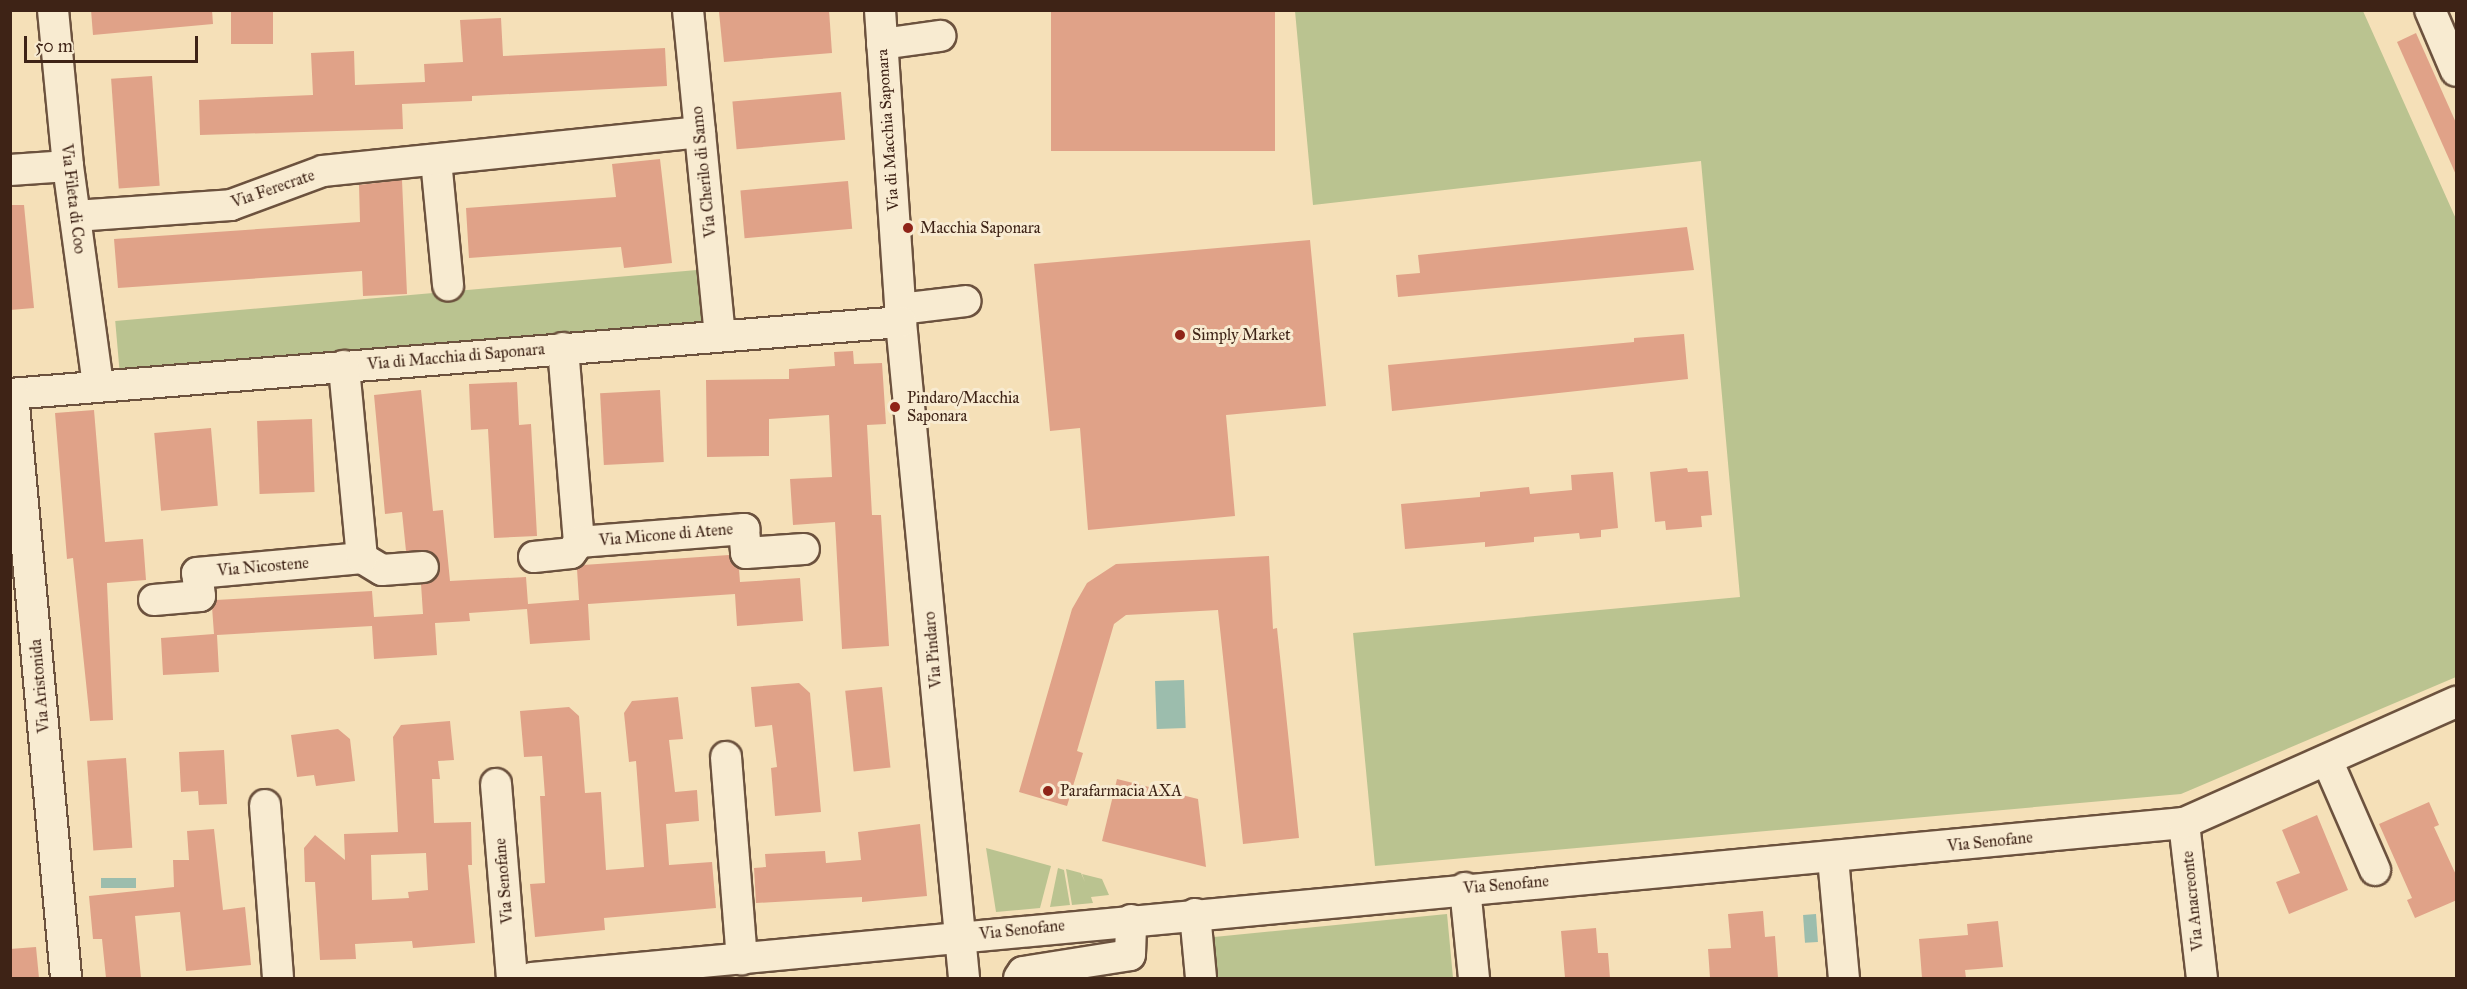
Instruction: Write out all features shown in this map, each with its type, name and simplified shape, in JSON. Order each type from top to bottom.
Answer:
[{"type":"street","name":"Via Fileta di Coo","points":[[53,10],[68,166],[98,386]]},
{"type":"street","name":"Via Cherilo di Samo","points":[[688,10],[720,334]]},
{"type":"street","name":"Via di Macchia Saponara","points":[[880,10],[901,315]]},
{"type":"street","points":[[2430,10],[2457,71]]},
{"type":"street","points":[[882,44],[940,36]]},
{"type":"street","name":"Via Ferecrate","points":[[75,216],[231,205],[323,171],[700,132]]},
{"type":"street","points":[[436,160],[448,285]]},
{"type":"street","points":[[10,170],[68,166]]},
{"type":"street","name":"Via di Macchia di Saponara","points":[[12,394],[720,334],[901,315],[966,301]]},
{"type":"street","name":"Via Pindaro","points":[[901,315],[964,978]]},
{"type":"street","name":"Via Micone di Atene","points":[[534,557],[571,553],[579,542],[562,348]]},
{"type":"street","points":[[344,366],[362,558]]},
{"type":"street","name":"Via Aristonida","points":[[12,394],[66,978]]},
{"type":"street","name":"Via Micone di Atene","points":[[579,542],[744,529],[746,553],[804,549]]},
{"type":"street","name":"Via Nicostene","points":[[154,600],[200,596],[198,573],[362,558],[382,570],[423,567]]},
{"type":"street","name":"Via Senofane","points":[[532,978],[1465,888],[1833,858],[2184,823],[2457,702]]},
{"type":"street","points":[[726,757],[742,959]]},
{"type":"street","points":[[2327,760],[2375,870]]},
{"type":"street","name":"Via Senofane","points":[[496,784],[512,978]]},
{"type":"street","points":[[265,805],[278,978]]},
{"type":"street","name":"Via Anacreonte","points":[[2184,823],[2202,978]]},
{"type":"street","points":[[1833,858],[1844,978]]},
{"type":"street","points":[[1465,888],[1474,978]]},
{"type":"street","points":[[1195,914],[1201,978]]},
{"type":"street","points":[[1019,978],[1023,972],[1130,955],[1131,920]]},
{"type":"green space","points":[[1295,11],[2363,11],[2456,219],[2456,677],[2181,794],[1375,866],[1353,633],[1740,597],[1701,161],[1313,205]]},
{"type":"green space","points":[[697,270],[702,323],[120,374],[115,321]]},
{"type":"green space","points":[[986,848],[1051,866],[1040,908],[996,912]]},
{"type":"green space","points":[[1058,868],[1064,870],[1070,905],[1050,907]]},
{"type":"green space","points":[[1066,869],[1081,873],[1085,882],[1082,874],[1102,879],[1109,895],[1091,897],[1093,903],[1072,905]]},
{"type":"green space","points":[[1447,914],[1453,978],[1218,978],[1214,937]]},
{"type":"shaded area","points":[[1184,680],[1186,728],[1157,729],[1155,681]]},
{"type":"shaded area","points":[[101,878],[136,878],[136,888],[101,888]]},
{"type":"shaded area","points":[[1816,914],[1818,942],[1805,943],[1803,915]]},
{"type":"building","points":[[91,10],[212,10],[213,24],[93,35]]},
{"type":"building","points":[[231,10],[273,10],[273,44],[231,44]]},
{"type":"building","points":[[829,10],[832,53],[724,62],[719,12]]},
{"type":"building","points":[[1051,10],[1275,10],[1275,151],[1051,151]]},
{"type":"building","points":[[501,18],[503,56],[665,48],[667,86],[472,96],[472,101],[402,104],[403,129],[200,135],[199,100],[313,95],[311,53],[354,51],[355,85],[425,82],[424,64],[463,62],[460,20]]},
{"type":"building","points":[[2416,33],[2457,125],[2457,177],[2397,42]]},
{"type":"building","points":[[152,76],[160,186],[119,189],[111,79]]},
{"type":"building","points":[[841,92],[845,140],[737,149],[732,101]]},
{"type":"building","points":[[660,159],[672,263],[624,268],[621,247],[469,258],[466,208],[616,197],[612,164]]},
{"type":"building","points":[[402,180],[407,294],[363,296],[362,271],[118,288],[114,239],[360,222],[359,185]]},
{"type":"building","points":[[848,181],[852,229],[745,238],[740,190]]},
{"type":"building","points":[[10,205],[24,205],[34,308],[10,310]]},
{"type":"building","points":[[1687,227],[1694,270],[1398,297],[1396,275],[1420,273],[1418,255]]},
{"type":"building","name":"Simply Market","points":[[1310,240],[1326,406],[1226,415],[1235,516],[1088,530],[1080,428],[1050,431],[1034,264]]},
{"type":"building","points":[[1684,334],[1688,379],[1392,411],[1388,365],[1634,342],[1634,338]]},
{"type":"building","points":[[853,351],[854,364],[882,363],[886,424],[867,425],[872,515],[881,515],[889,646],[842,649],[835,522],[793,525],[790,479],[832,477],[829,415],[769,419],[769,456],[707,457],[706,380],[789,379],[789,369],[835,366],[834,352]]},
{"type":"building","points":[[517,382],[519,425],[531,424],[537,536],[494,538],[488,429],[471,430],[469,384]]},
{"type":"building","points":[[421,390],[433,511],[443,510],[450,581],[526,577],[528,604],[579,600],[577,569],[583,565],[729,555],[739,569],[740,582],[800,578],[803,621],[737,626],[735,594],[588,604],[590,640],[530,644],[527,609],[469,613],[470,621],[435,623],[437,655],[374,659],[372,626],[217,635],[219,672],[163,675],[161,638],[214,634],[212,607],[216,600],[372,591],[374,617],[423,614],[421,584],[433,581],[440,565],[430,551],[406,551],[402,512],[385,514],[374,395]]},
{"type":"building","points":[[660,390],[664,462],[604,465],[600,393]]},
{"type":"building","points":[[94,410],[105,542],[143,539],[146,580],[107,583],[113,720],[90,721],[73,558],[67,559],[55,413]]},
{"type":"building","points":[[312,419],[315,492],[260,494],[257,421]]},
{"type":"building","points":[[211,428],[218,506],[161,511],[154,433]]},
{"type":"building","points":[[1687,468],[1688,472],[1708,471],[1712,515],[1701,516],[1702,527],[1666,530],[1665,521],[1655,522],[1650,472]]},
{"type":"building","points":[[1613,472],[1618,528],[1601,530],[1601,537],[1580,539],[1579,533],[1534,537],[1534,542],[1485,547],[1485,542],[1405,549],[1401,504],[1480,497],[1480,492],[1529,487],[1530,494],[1572,490],[1571,475]]},
{"type":"building","points":[[1269,556],[1273,629],[1277,628],[1299,838],[1243,844],[1218,610],[1126,615],[1114,624],[1077,751],[1083,753],[1067,806],[1019,792],[1072,609],[1087,583],[1116,564]]},
{"type":"building","points":[[799,683],[810,693],[821,812],[775,816],[771,768],[777,767],[772,725],[755,727],[751,687]]},
{"type":"building","points":[[882,687],[890,768],[854,771],[845,691]]},
{"type":"building","points":[[678,697],[683,739],[669,740],[675,792],[697,790],[699,821],[666,824],[669,865],[712,862],[716,908],[604,918],[605,930],[535,937],[530,884],[545,883],[540,796],[545,796],[542,756],[524,757],[520,711],[569,707],[579,716],[585,793],[601,792],[606,870],[644,867],[636,761],[629,762],[624,713],[632,701]]},
{"type":"building","points":[[450,721],[454,760],[438,761],[440,779],[432,779],[434,823],[471,822],[472,865],[468,865],[475,943],[413,948],[412,941],[355,944],[356,959],[320,960],[315,882],[305,882],[304,848],[315,835],[345,860],[344,834],[398,832],[393,737],[401,725]],"holes":[[[426,853],[428,890],[408,892],[409,898],[372,900],[371,855]]]},
{"type":"building","points":[[338,729],[350,739],[355,781],[316,786],[314,775],[297,777],[291,735]]},
{"type":"building","points":[[224,750],[227,804],[199,805],[198,791],[181,792],[179,752]]},
{"type":"building","points":[[126,758],[132,848],[93,851],[87,761]]},
{"type":"building","points":[[1117,779],[1198,799],[1206,867],[1102,841]]},
{"type":"building","points":[[2429,802],[2439,825],[2434,827],[2457,877],[2457,900],[2415,918],[2407,900],[2412,898],[2379,824]]},
{"type":"building","points":[[2317,815],[2348,890],[2289,914],[2276,882],[2300,873],[2282,830]]},
{"type":"building","points":[[920,824],[927,896],[862,902],[862,897],[756,903],[754,868],[766,867],[765,854],[825,851],[826,863],[861,860],[858,832]]},
{"type":"building","points":[[214,829],[223,910],[245,907],[251,965],[186,971],[180,912],[135,916],[141,978],[106,978],[102,939],[93,939],[89,896],[174,887],[173,860],[189,860],[187,831]]},
{"type":"building","points":[[1763,911],[1765,937],[1775,936],[1778,978],[1710,978],[1708,949],[1731,948],[1728,914]]},
{"type":"building","points":[[1998,921],[2003,967],[1965,970],[1966,978],[1922,978],[1919,939],[1968,935],[1967,924]]},
{"type":"building","points":[[1596,928],[1598,953],[1608,953],[1610,978],[1565,978],[1561,931]]},
{"type":"building","points":[[36,947],[39,978],[10,978],[10,949]]},
{"type":"place","name":"Macchia Saponara","points":[[908,228]]},
{"type":"place","name":"Simply Market","points":[[1180,335]]},
{"type":"place","name":"Pindaro/Macchia Saponara","points":[[895,407]]},
{"type":"place","name":"Parafarmacia AXA","points":[[1048,791]]}]
